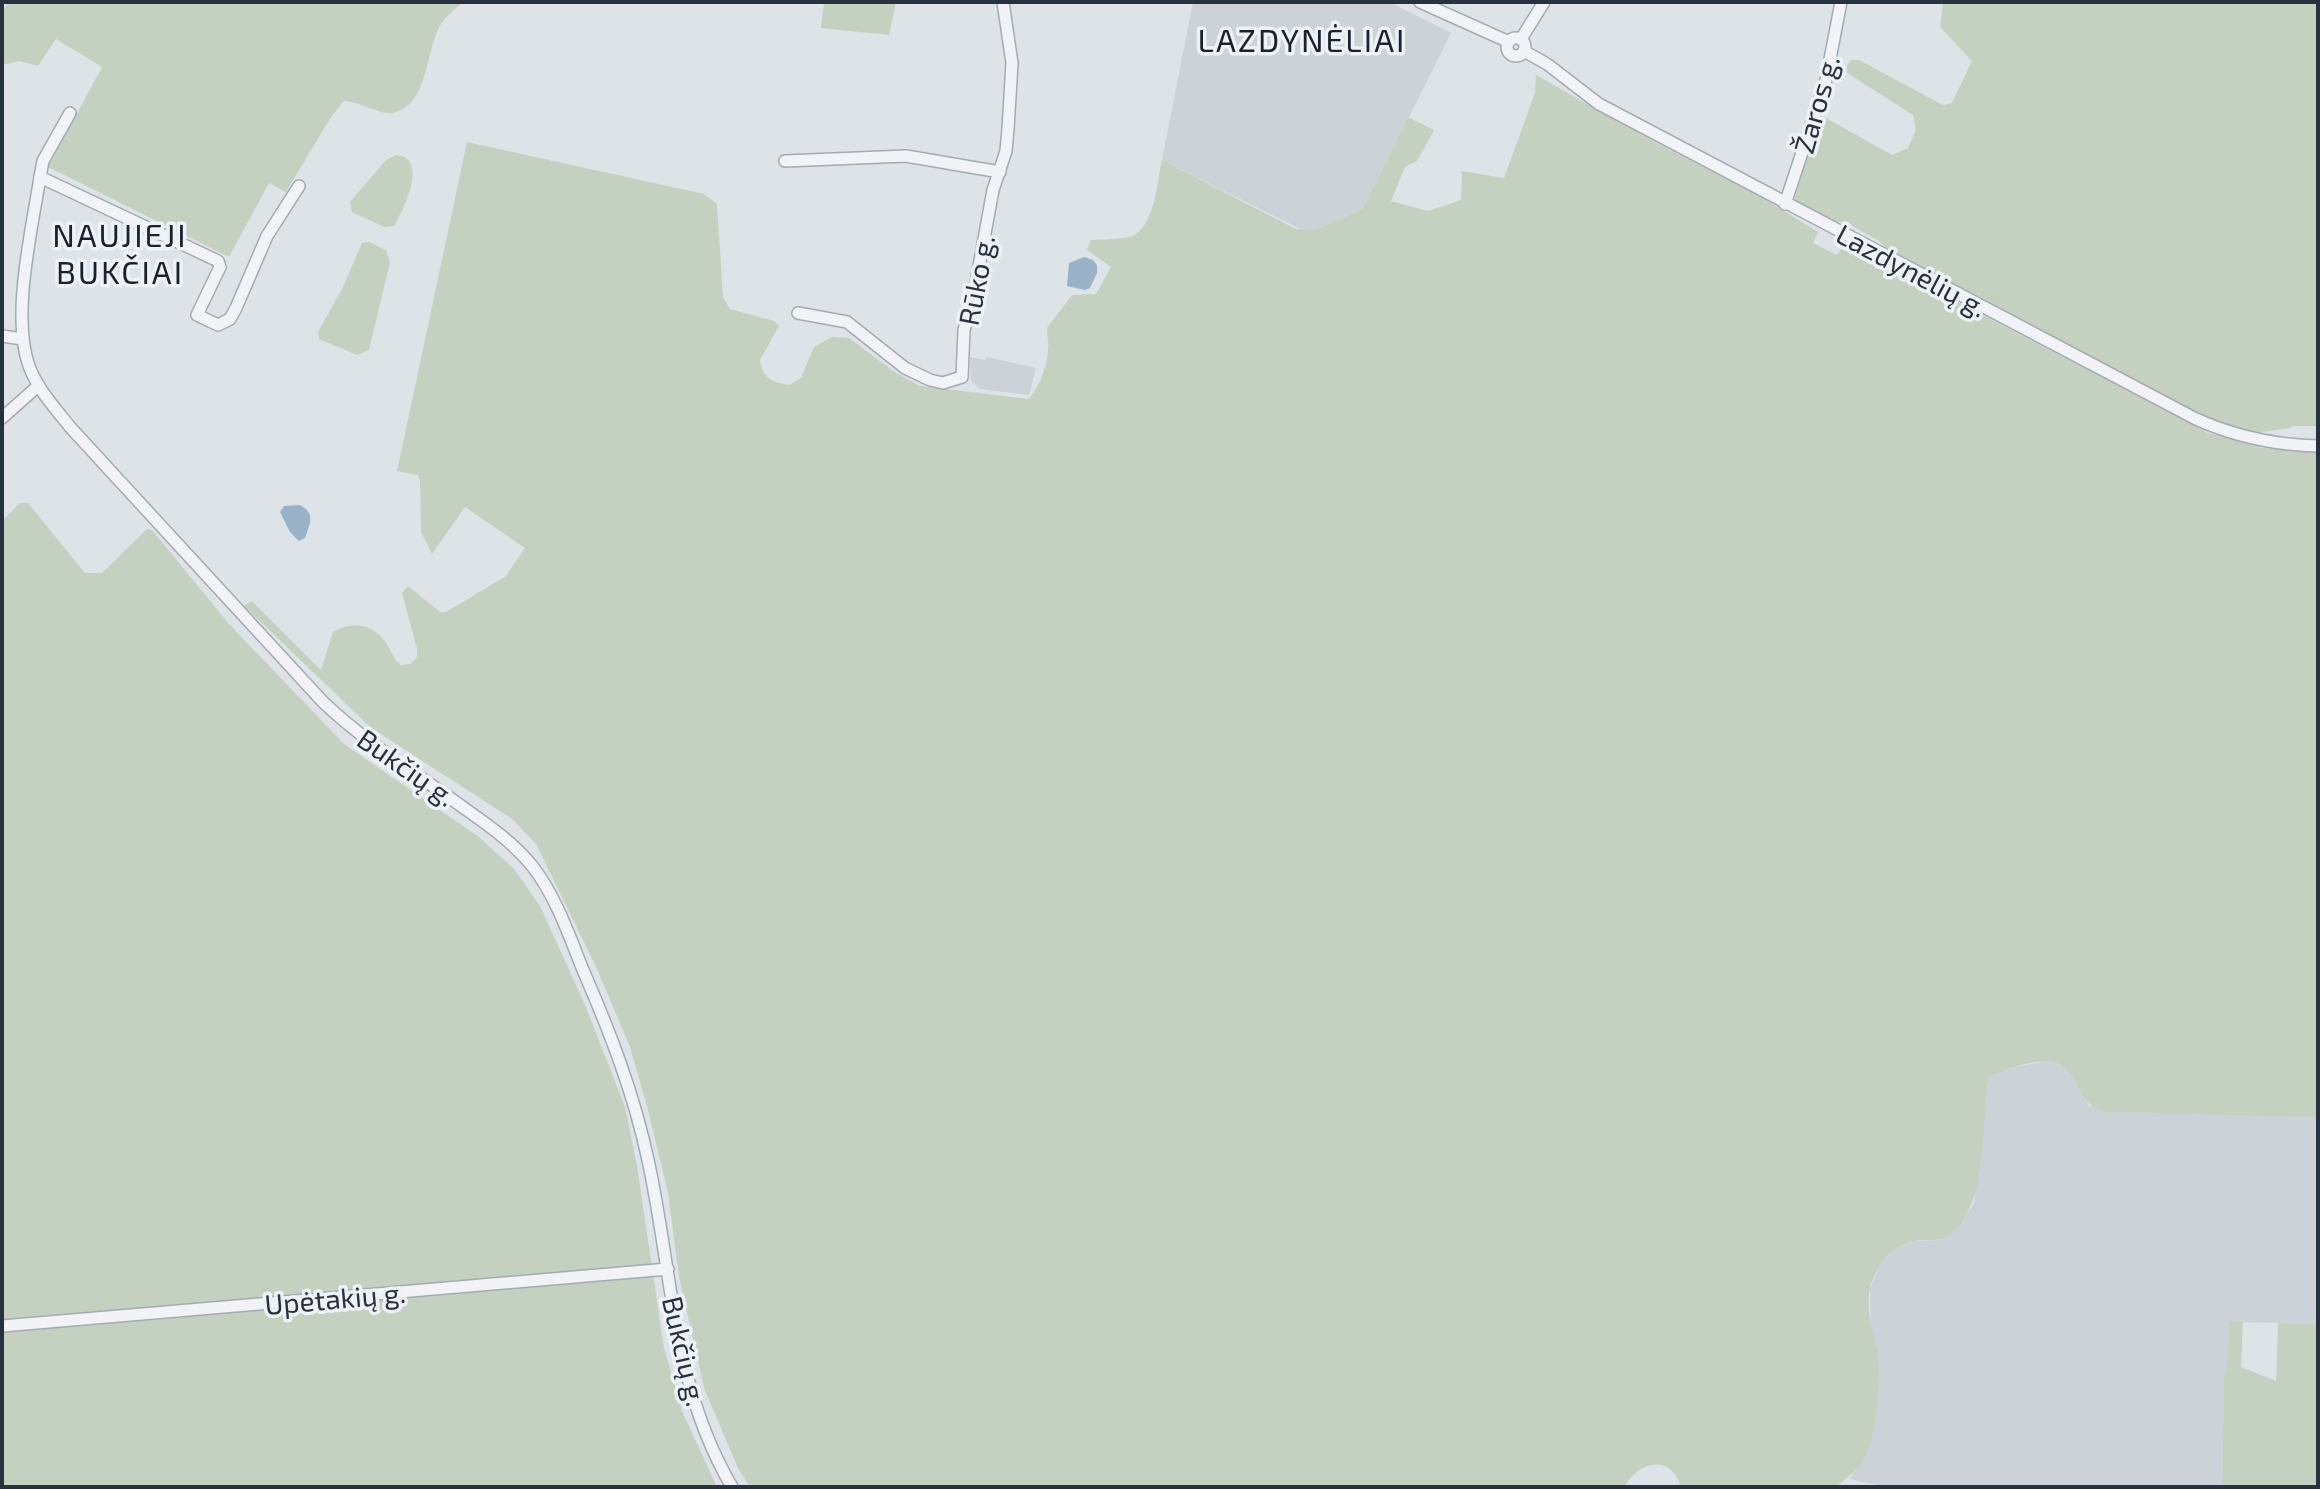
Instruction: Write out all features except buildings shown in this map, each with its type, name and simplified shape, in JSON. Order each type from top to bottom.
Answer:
[{"type":"street","name":"Rūko g.","points":[[798,313],[847,322],[905,368],[930,380],[943,383],[962,377],[964,330],[973,299],[993,190],[1006,151],[1012,86],[1003,2]]},
{"type":"street","name":"Lazdynėlių g.","points":[[1420,2],[1518,44],[1599,104],[2196,419],[2238,436],[2280,444],[2318,446]]},
{"type":"street","points":[[1518,44],[1544,2]]},
{"type":"street","name":"Žaros g.","points":[[1785,204],[1826,80],[1841,2]]},
{"type":"street","name":"Bukčių g.","points":[[70,113],[43,161],[26,269],[23,339],[30,369],[38,386],[146,512],[332,710],[356,732],[486,824],[522,855],[543,882],[617,1051],[648,1158],[687,1382],[703,1427],[732,1487]]},
{"type":"street","points":[[785,161],[906,156],[1000,172]]},
{"type":"street","points":[[40,177],[218,261],[220,267],[197,315],[218,325],[230,319],[267,236],[299,186]]},
{"type":"street","points":[[2,336],[23,339]]},
{"type":"street","points":[[2,418],[38,386]]},
{"type":"street","name":"Upėtakių g.","points":[[2,1326],[668,1269]]},
{"type":"shaded area","points":[[1193,2],[1389,2],[1451,33],[1363,209],[1315,230],[1304,231],[1162,160]]},
{"type":"shaded area","points":[[970,357],[985,360],[987,357],[1036,368],[1029,395],[980,389],[971,381]]},
{"type":"shaded area","points":[[2044,1061],[2067,1068],[2089,1106],[2318,1117],[2318,1324],[2229,1322],[2224,1374],[2222,1487],[1886,1487],[1849,1479],[1866,1457],[1877,1351],[1871,1329],[1870,1289],[1880,1264],[1896,1248],[1913,1241],[1939,1240],[1960,1225],[1974,1203],[1987,1086],[1991,1076]]},
{"type":"green space","points":[[9,2],[463,2],[441,24],[420,89],[413,100],[404,109],[392,113],[344,101],[286,192],[269,183],[229,257],[48,167],[102,67],[56,39],[38,66],[19,61],[2,65],[2,12]]},
{"type":"green space","points":[[824,2],[896,2],[889,35],[821,28]]},
{"type":"green space","points":[[1943,2],[2318,2],[2318,426],[2292,426],[2254,433],[2231,428],[2131,380],[1892,254],[1879,241],[1849,224],[1824,219],[1796,203],[1795,197],[1818,119],[1826,118],[1892,155],[1908,148],[1916,130],[1913,115],[1847,73],[1851,60],[1859,60],[1943,105],[1952,103],[1972,61],[1940,27]]},
{"type":"green space","points":[[1536,75],[1658,144],[1758,195],[1818,232],[1813,243],[1837,255],[1844,245],[1868,255],[2208,433],[2262,448],[2318,453],[2318,1117],[2104,1112],[2086,1100],[2068,1071],[2052,1062],[2031,1063],[1991,1076],[1987,1086],[1978,1183],[1965,1218],[1950,1236],[1914,1241],[1899,1247],[1880,1265],[1872,1280],[1869,1310],[1879,1359],[1875,1418],[1870,1446],[1863,1461],[1837,1487],[1681,1487],[1670,1469],[1654,1464],[1638,1471],[1624,1487],[750,1487],[738,1468],[704,1388],[679,1277],[668,1193],[630,1047],[597,969],[536,844],[512,819],[370,727],[244,606],[252,601],[321,670],[333,632],[355,625],[375,631],[401,665],[410,664],[417,657],[417,649],[402,593],[408,586],[440,612],[446,612],[506,576],[525,548],[465,507],[432,554],[421,532],[418,475],[397,471],[467,142],[704,194],[717,204],[723,297],[730,309],[774,321],[779,326],[760,360],[763,372],[773,381],[789,385],[801,378],[814,347],[832,337],[849,338],[896,373],[920,386],[1029,399],[1046,362],[1047,328],[1072,295],[1096,294],[1111,267],[1087,250],[1091,240],[1126,238],[1138,232],[1154,203],[1162,160],[1296,229],[1315,230],[1363,209],[1408,117],[1434,130],[1417,161],[1405,167],[1391,201],[1428,211],[1461,200],[1462,171],[1504,178],[1535,93]]},
{"type":"green space","points":[[396,155],[406,158],[413,174],[394,226],[384,227],[352,212],[350,202],[386,160]]},
{"type":"green space","points":[[369,242],[386,250],[390,262],[369,350],[357,355],[319,339],[318,332],[342,289],[362,243]]},
{"type":"green space","points":[[20,503],[28,503],[85,573],[102,573],[147,529],[152,530],[229,624],[344,744],[479,837],[514,869],[540,906],[586,1007],[625,1107],[637,1166],[664,1348],[682,1411],[717,1487],[2,1487],[2,521]]},
{"type":"green space","points":[[2229,1322],[2243,1322],[2241,1367],[2276,1381],[2278,1323],[2318,1324],[2318,1487],[2222,1487],[2224,1374]]},
{"type":"water","points":[[1084,257],[1097,265],[1090,288],[1085,290],[1067,286],[1069,263]]},
{"type":"water","points":[[300,505],[308,512],[310,519],[305,538],[299,541],[290,532],[280,512],[284,506]]},
{"type":"district","name":"LAZDYNĖLIAI","points":[[1302,39]]},
{"type":"district","name":"NAUJIEJI BUKČIAI","points":[[120,252]]}]
